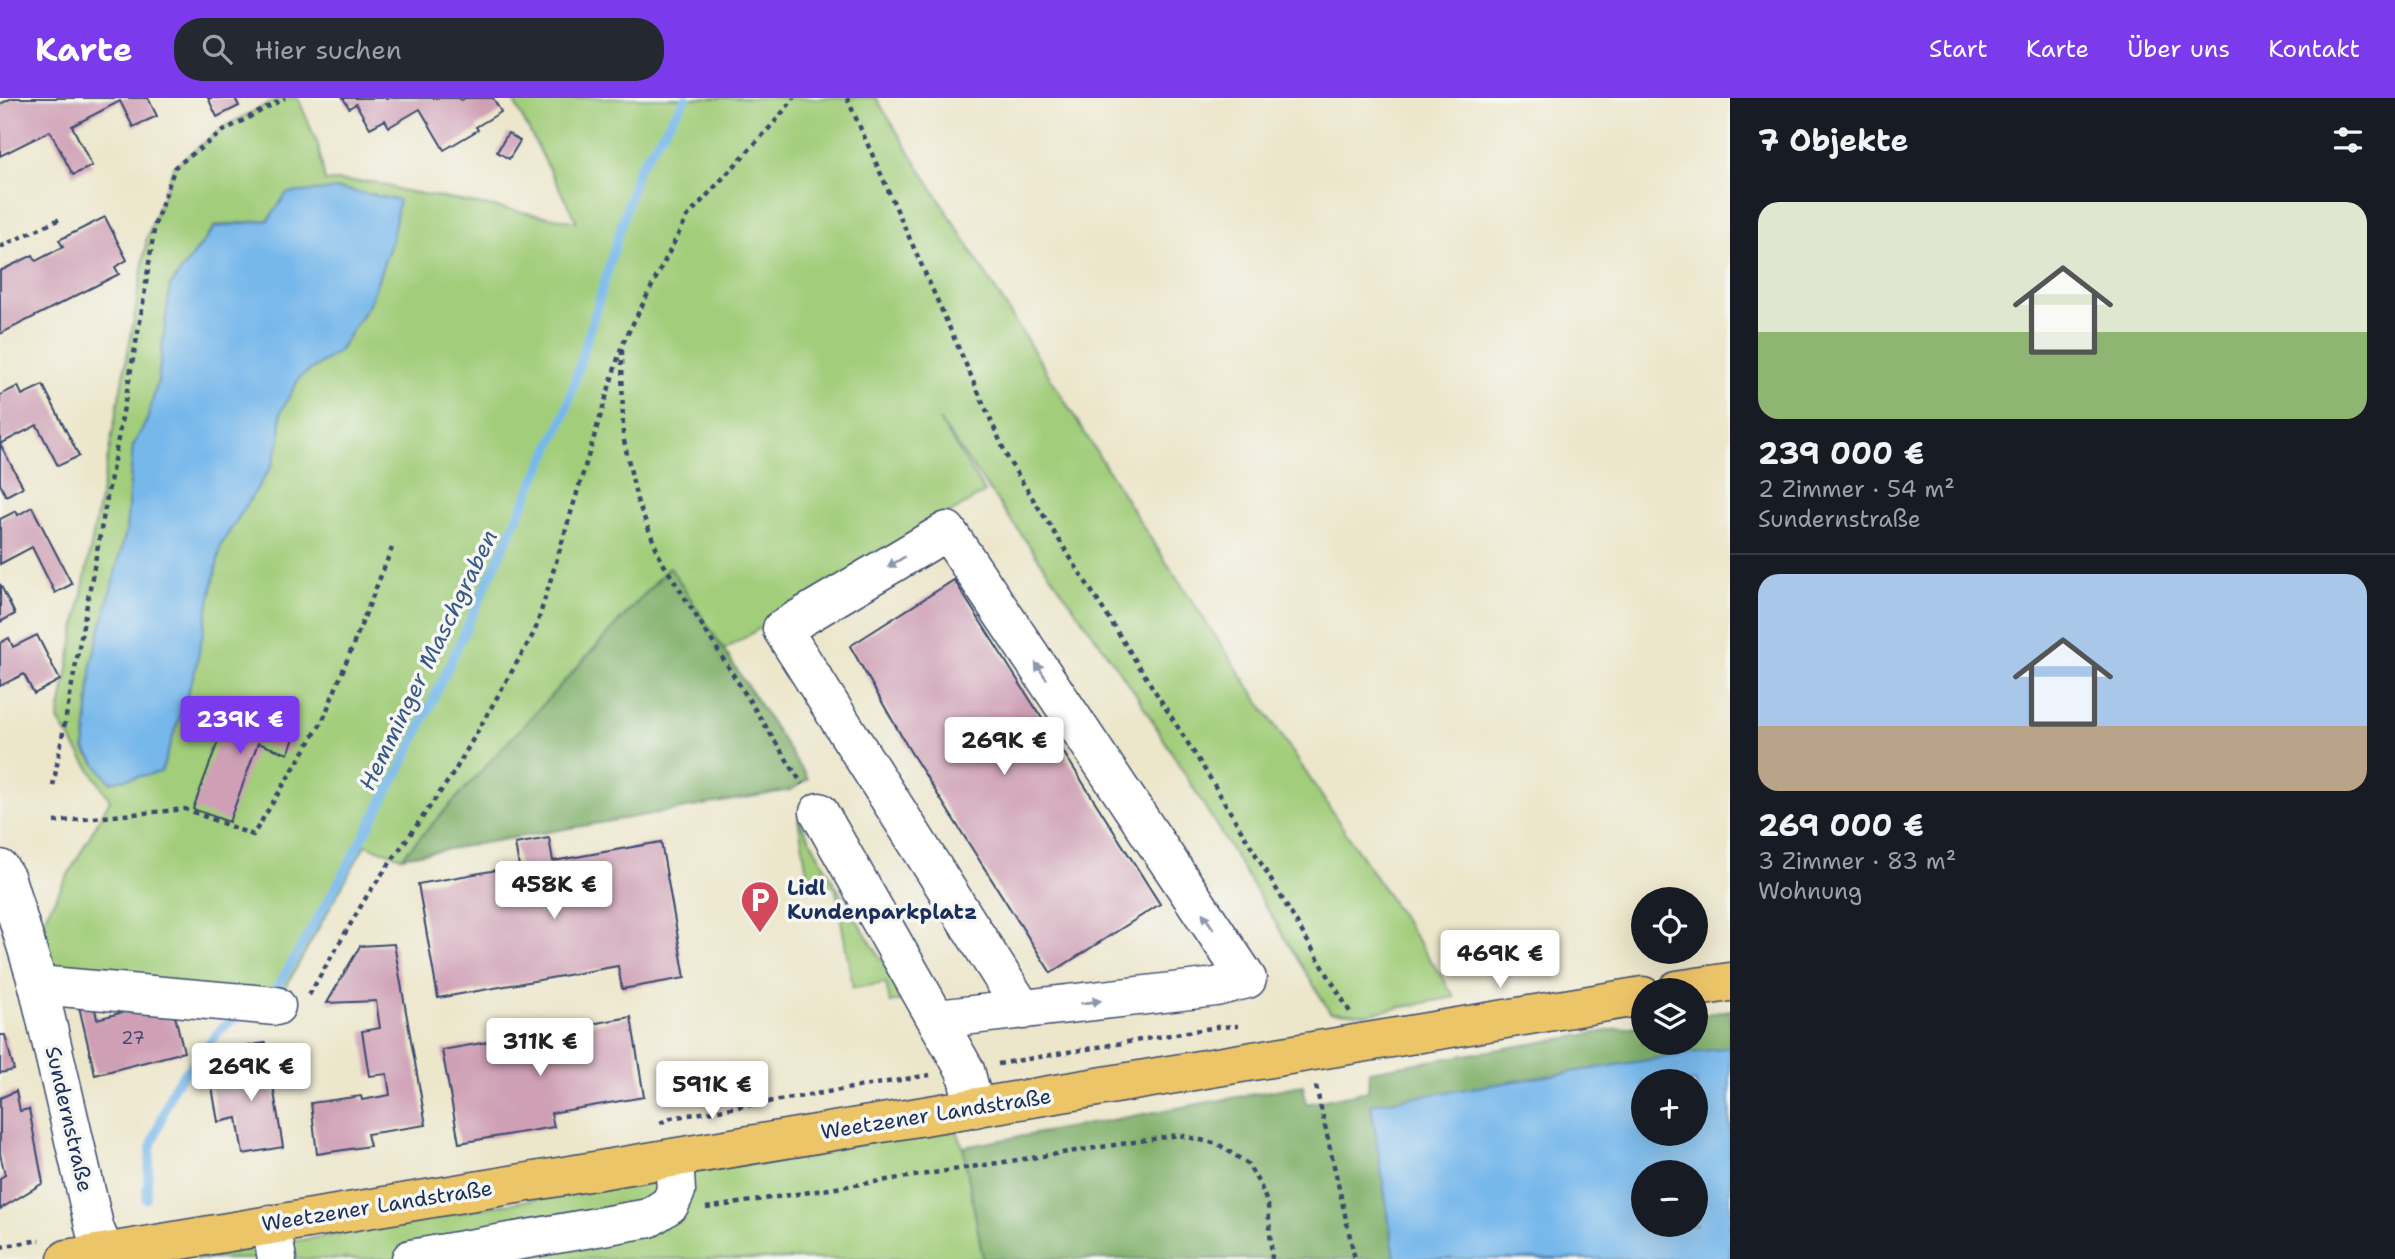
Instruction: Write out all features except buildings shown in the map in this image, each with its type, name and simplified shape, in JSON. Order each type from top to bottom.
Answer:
[{"type":"main road","points":[[1708,985],[1730,982]]},
{"type":"main road","name":"Weetzener Landstraße","points":[[66,1259],[274,1241],[674,1158],[1631,998]]},
{"type":"street","points":[[937,1019],[1023,1010],[1216,987],[1247,979],[947,531],[782,629],[1023,1010]]},
{"type":"street","points":[[819,812],[965,1070],[975,1108]]},
{"type":"street","name":"Sundernstraße","points":[[2,876],[38,985],[95,1230],[106,1255]]},
{"type":"street","points":[[38,985],[260,1004]]},
{"type":"street","points":[[411,1259],[649,1218],[670,1205],[676,1191],[674,1158]]},
{"type":"path","points":[[53,786],[141,316],[155,223],[175,167],[225,130],[285,98]]},
{"type":"path","points":[[260,1004],[302,1008],[368,894],[453,774],[535,631],[622,345],[687,217],[794,98]]},
{"type":"path","points":[[847,98],[1009,461],[1210,778],[1353,1016]]},
{"type":"path","points":[[0,247],[60,219]]},
{"type":"path","points":[[622,345],[623,436],[636,500],[662,560],[819,812]]},
{"type":"path","points":[[54,822],[185,809],[253,835],[323,720],[392,548]]},
{"type":"path","points":[[1309,1053],[1355,1259]]},
{"type":"path","points":[[670,1205],[705,1209],[1179,1135],[1218,1144],[1248,1164],[1268,1205],[1272,1259]]},
{"type":"green space","points":[[279,98],[298,98],[318,145],[325,181],[374,182],[400,190],[577,222],[512,98],[876,98],[1147,533],[1455,997],[1366,1014],[1330,1012],[1136,694],[939,420],[985,492],[724,650],[669,567],[402,857],[365,845],[280,997],[58,973],[39,927],[110,800],[58,720],[135,314],[147,237],[174,166],[225,126]],"holes":[[[341,189],[357,194],[375,194],[392,240],[370,302],[339,351],[300,377],[281,411],[280,441],[272,465],[221,545],[195,671],[161,772],[111,782],[84,750],[92,662],[126,532],[133,446],[147,420],[158,381],[170,286],[215,226],[268,220],[326,191]]]},
{"type":"green space","points":[[670,567],[808,779],[791,790],[402,857]]},
{"type":"green space","points":[[798,818],[835,885],[906,999],[890,1003],[886,983],[853,988],[835,886],[810,890]]},
{"type":"green space","points":[[1730,1010],[1730,1047],[1708,1050],[1708,1014]]},
{"type":"green space","points":[[1631,1027],[1631,1055],[1680,1055],[1371,1104],[1395,1259],[983,1259],[963,1147],[1303,1085],[1306,1104],[1368,1091],[1369,1071]]},
{"type":"green space","points":[[955,1125],[963,1147],[983,1259],[194,1259]]},
{"type":"water","points":[[341,189],[399,200],[392,240],[370,302],[339,351],[300,377],[281,411],[280,441],[272,465],[221,545],[195,671],[161,772],[110,782],[85,749],[92,662],[126,532],[133,446],[147,420],[158,381],[170,286],[215,227],[268,220],[287,193]]},
{"type":"water","points":[[1730,1047],[1730,1259],[1395,1259],[1371,1104],[1680,1055],[1708,1055],[1708,1050]]},
{"type":"waterway","name":"Hemminger Maschgraben","points":[[268,994],[278,986],[341,878],[407,756],[564,417],[638,169],[686,98]]},
{"type":"waterway","name":"Hemminger Maschgraben","points":[[146,1199],[151,1146],[174,1086],[222,1028],[240,1015]]},
{"type":"place","name":"Lidl Kundenparkplatz","points":[[760,934]]}]
